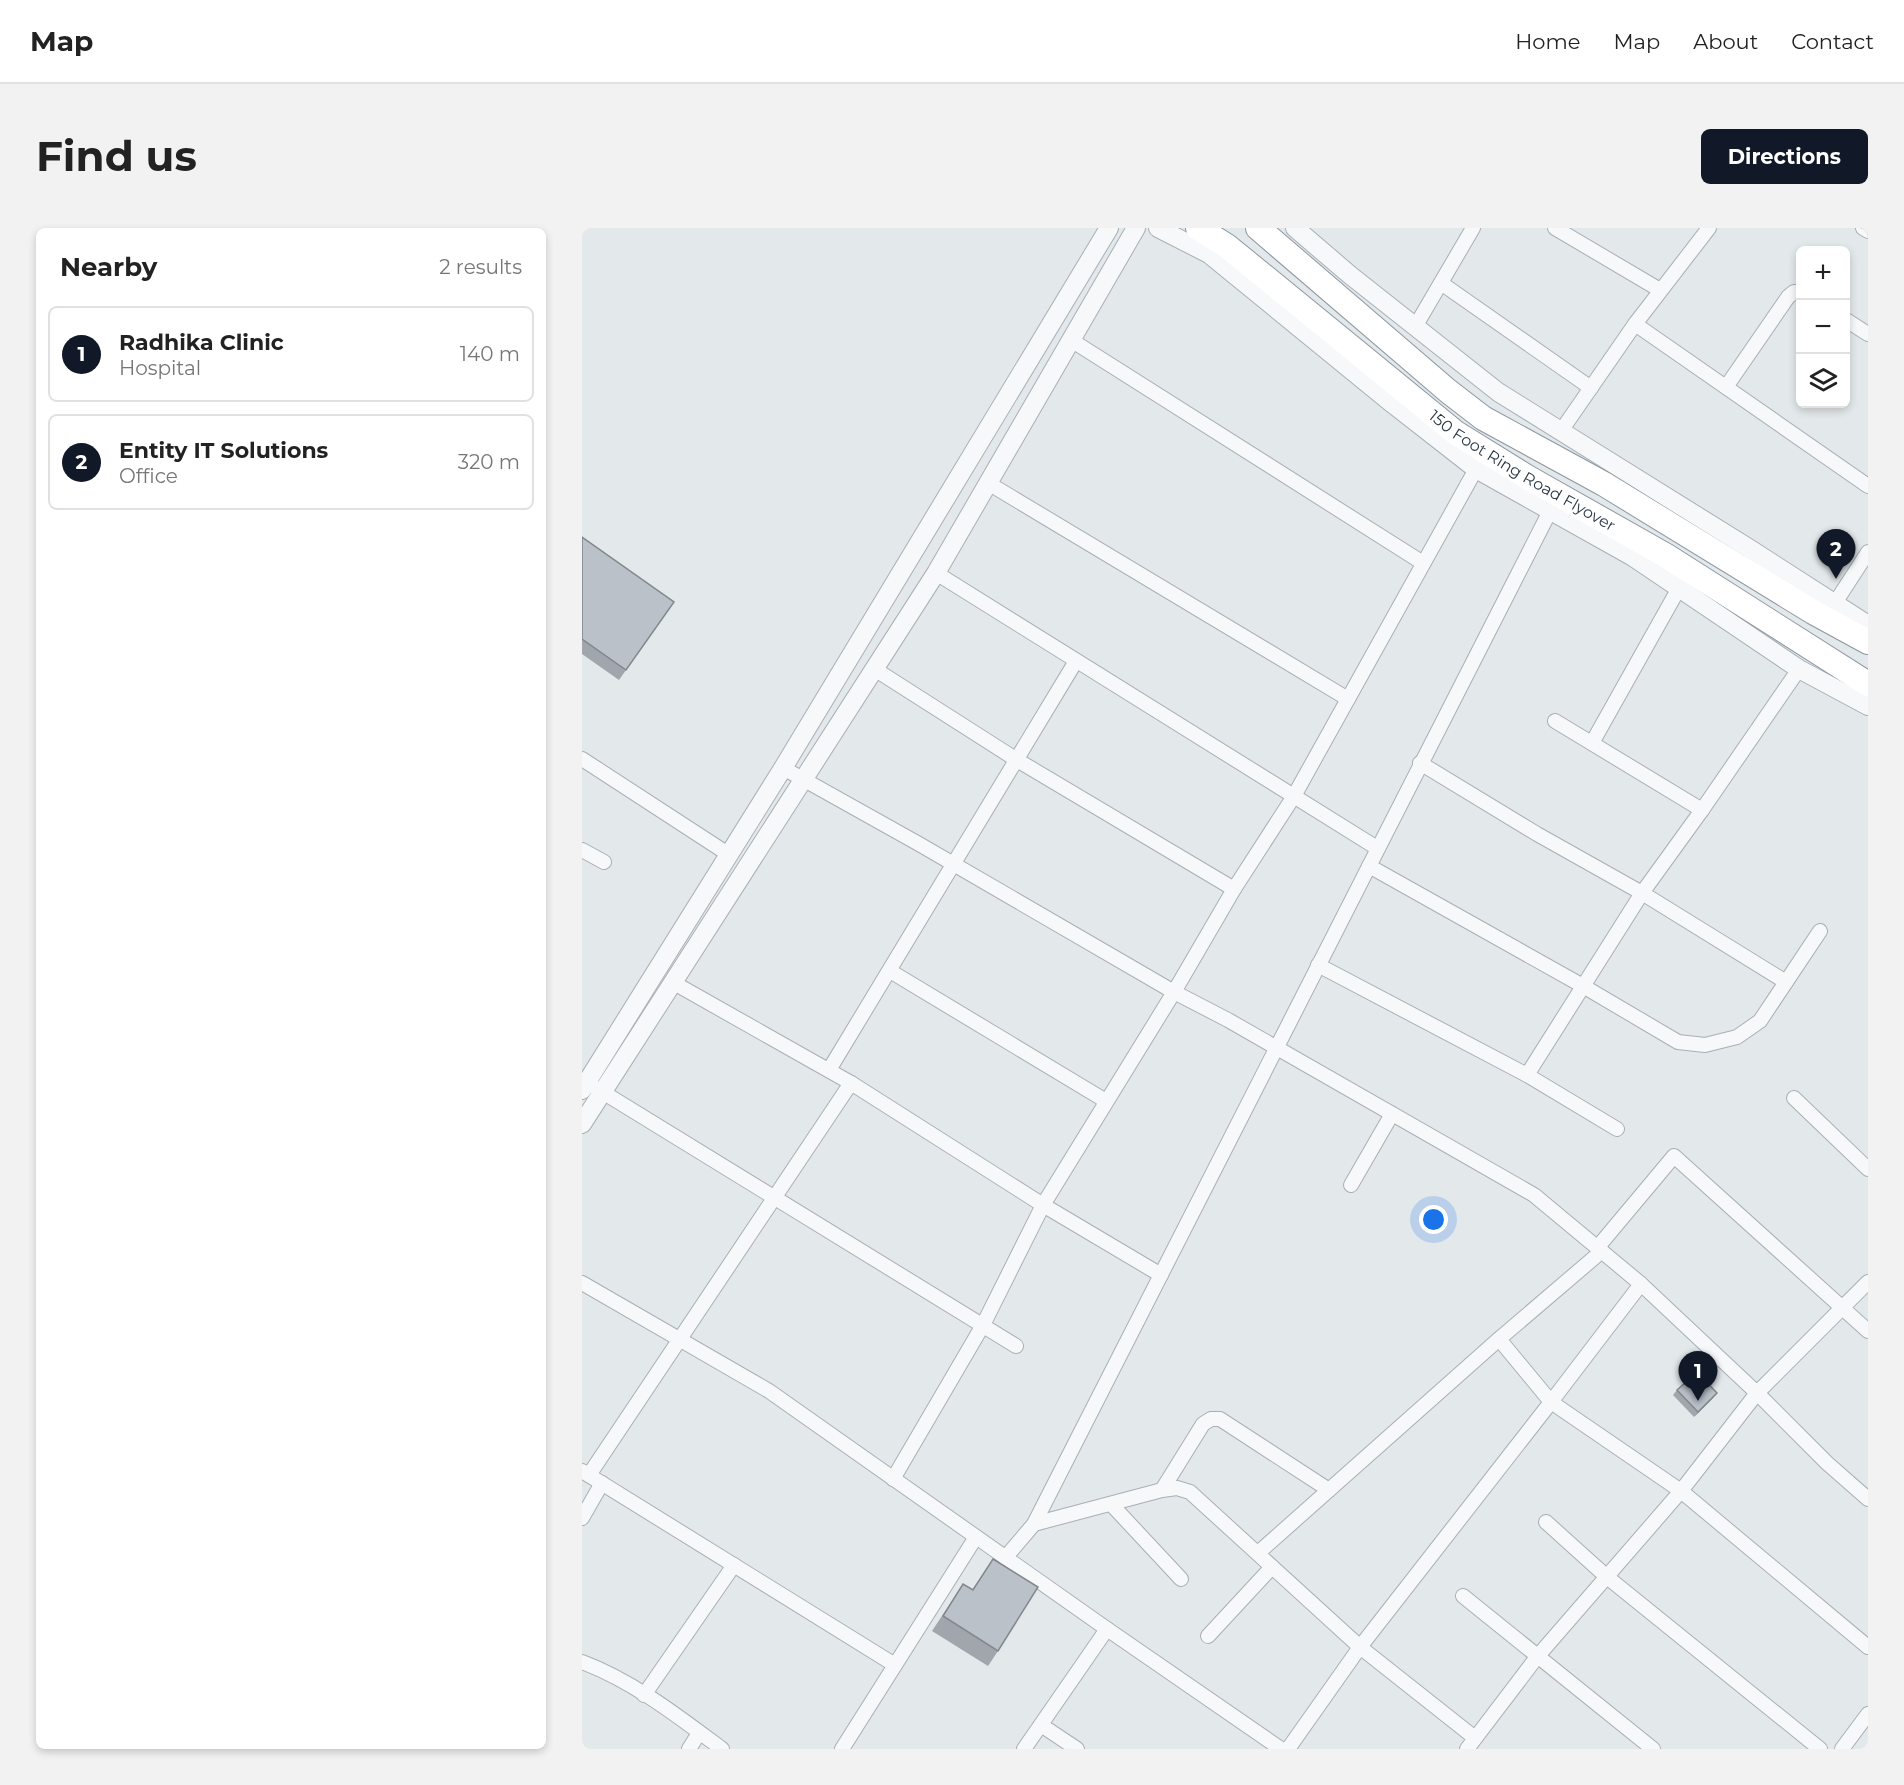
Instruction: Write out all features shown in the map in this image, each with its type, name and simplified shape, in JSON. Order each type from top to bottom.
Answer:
[{"type":"highway","name":"150 Foot Ring Road Flyover","points":[[1198,228],[1227,246],[1456,433],[1527,477],[1665,555],[1864,682]]},
{"type":"highway","name":"150 Foot Ring Road Flyover","points":[[1258,228],[1448,391],[1483,418],[1604,484],[1812,612],[1868,642]]},
{"type":"street","points":[[582,1124],[590,1088],[728,854],[783,768],[1109,228]]},
{"type":"street","points":[[590,1088],[674,983],[876,670],[936,573],[1136,228]]},
{"type":"street","points":[[1158,228],[1209,254],[1476,469],[1633,557],[1799,669],[1868,706]]},
{"type":"street","points":[[1295,228],[1350,275],[1498,392],[1868,625]]},
{"type":"street","points":[[1415,327],[1473,228]]},
{"type":"street","points":[[1555,228],[1660,290]]},
{"type":"street","points":[[1561,431],[1635,324],[1709,228]]},
{"type":"street","points":[[1863,228],[1868,231]]},
{"type":"street","points":[[1441,283],[1591,388]]},
{"type":"street","points":[[1726,387],[1788,297],[1796,292]]},
{"type":"street","points":[[1850,323],[1868,334]]},
{"type":"street","points":[[1635,324],[1868,486]]},
{"type":"street","points":[[1071,340],[1423,563]]},
{"type":"street","points":[[893,1479],[983,1325],[1043,1205],[1174,992],[1234,889],[1294,796],[1476,469]]},
{"type":"street","points":[[988,483],[1348,699]]},
{"type":"street","points":[[1005,1558],[1034,1524],[1550,511]]},
{"type":"street","points":[[1835,603],[1868,552]]},
{"type":"street","points":[[936,573],[1377,848]]},
{"type":"street","points":[[1592,743],[1679,588]]},
{"type":"street","points":[[829,1070],[1076,661]]},
{"type":"street","points":[[1527,1075],[1642,893],[1799,669]]},
{"type":"street","points":[[876,670],[1017,760],[1234,889]]},
{"type":"street","points":[[1555,721],[1702,810]]},
{"type":"street","points":[[582,759],[728,854]]},
{"type":"street","points":[[1420,763],[1537,834],[1642,893],[1786,982]]},
{"type":"street","points":[[783,768],[1534,1195],[1641,1284],[1827,1463],[1868,1499]]},
{"type":"street","points":[[582,850],[604,862]]},
{"type":"street","points":[[1369,866],[1678,1042],[1705,1045],[1737,1037],[1760,1021],[1820,931]]},
{"type":"street","points":[[1318,965],[1527,1075],[1617,1129]]},
{"type":"street","points":[[890,970],[1106,1101]]},
{"type":"street","points":[[674,983],[851,1083],[1043,1205],[1161,1275]]},
{"type":"street","points":[[851,1083],[679,1340],[585,1473],[895,1665]]},
{"type":"street","points":[[590,1088],[1016,1346]]},
{"type":"street","points":[[1794,1098],[1868,1169]]},
{"type":"street","points":[[1351,1185],[1392,1114]]},
{"type":"street","points":[[1258,1553],[1600,1249],[1674,1156],[1843,1306],[1868,1331]]},
{"type":"street","points":[[1034,1524],[1162,1490],[1177,1488],[1190,1492],[1360,1647],[1472,1745],[1537,1657],[1681,1491],[1757,1394],[1868,1282]]},
{"type":"street","points":[[582,1283],[769,1391],[1281,1749]]},
{"type":"street","points":[[1288,1749],[1360,1647],[1641,1284]]},
{"type":"street","points":[[1499,1339],[1551,1402],[1681,1491],[1868,1647]]},
{"type":"street","points":[[1162,1490],[1203,1424],[1211,1419],[1220,1419],[1329,1490]]},
{"type":"street","points":[[582,1518],[602,1483]]},
{"type":"street","points":[[1110,1504],[1180,1579]]},
{"type":"street","points":[[1545,1522],[1606,1577],[1820,1749]]},
{"type":"street","points":[[842,1749],[976,1537]]},
{"type":"street","points":[[645,1695],[734,1566]]},
{"type":"street","points":[[1208,1636],[1272,1567]]},
{"type":"street","points":[[1463,1596],[1653,1749]]},
{"type":"street","points":[[1024,1749],[1107,1629]]},
{"type":"street","points":[[582,1662],[602,1669],[645,1695],[722,1749]]},
{"type":"street","points":[[1842,1749],[1868,1714]]},
{"type":"street","points":[[1041,1725],[1077,1749]]},
{"type":"street","points":[[689,1749],[699,1733]]},
{"type":"building","points":[[582,537],[674,602],[626,670],[582,639]]},
{"type":"building","points":[[1697,1372],[1717,1393],[1698,1412],[1677,1390]]},
{"type":"building","points":[[993,1559],[1038,1587],[998,1651],[943,1616],[963,1584],[973,1590]]},
{"type":"place","name":"Entity IT Solutions","points":[[1836,579]]},
{"type":"place","name":"Radhika Clinic","points":[[1698,1401]]}]
